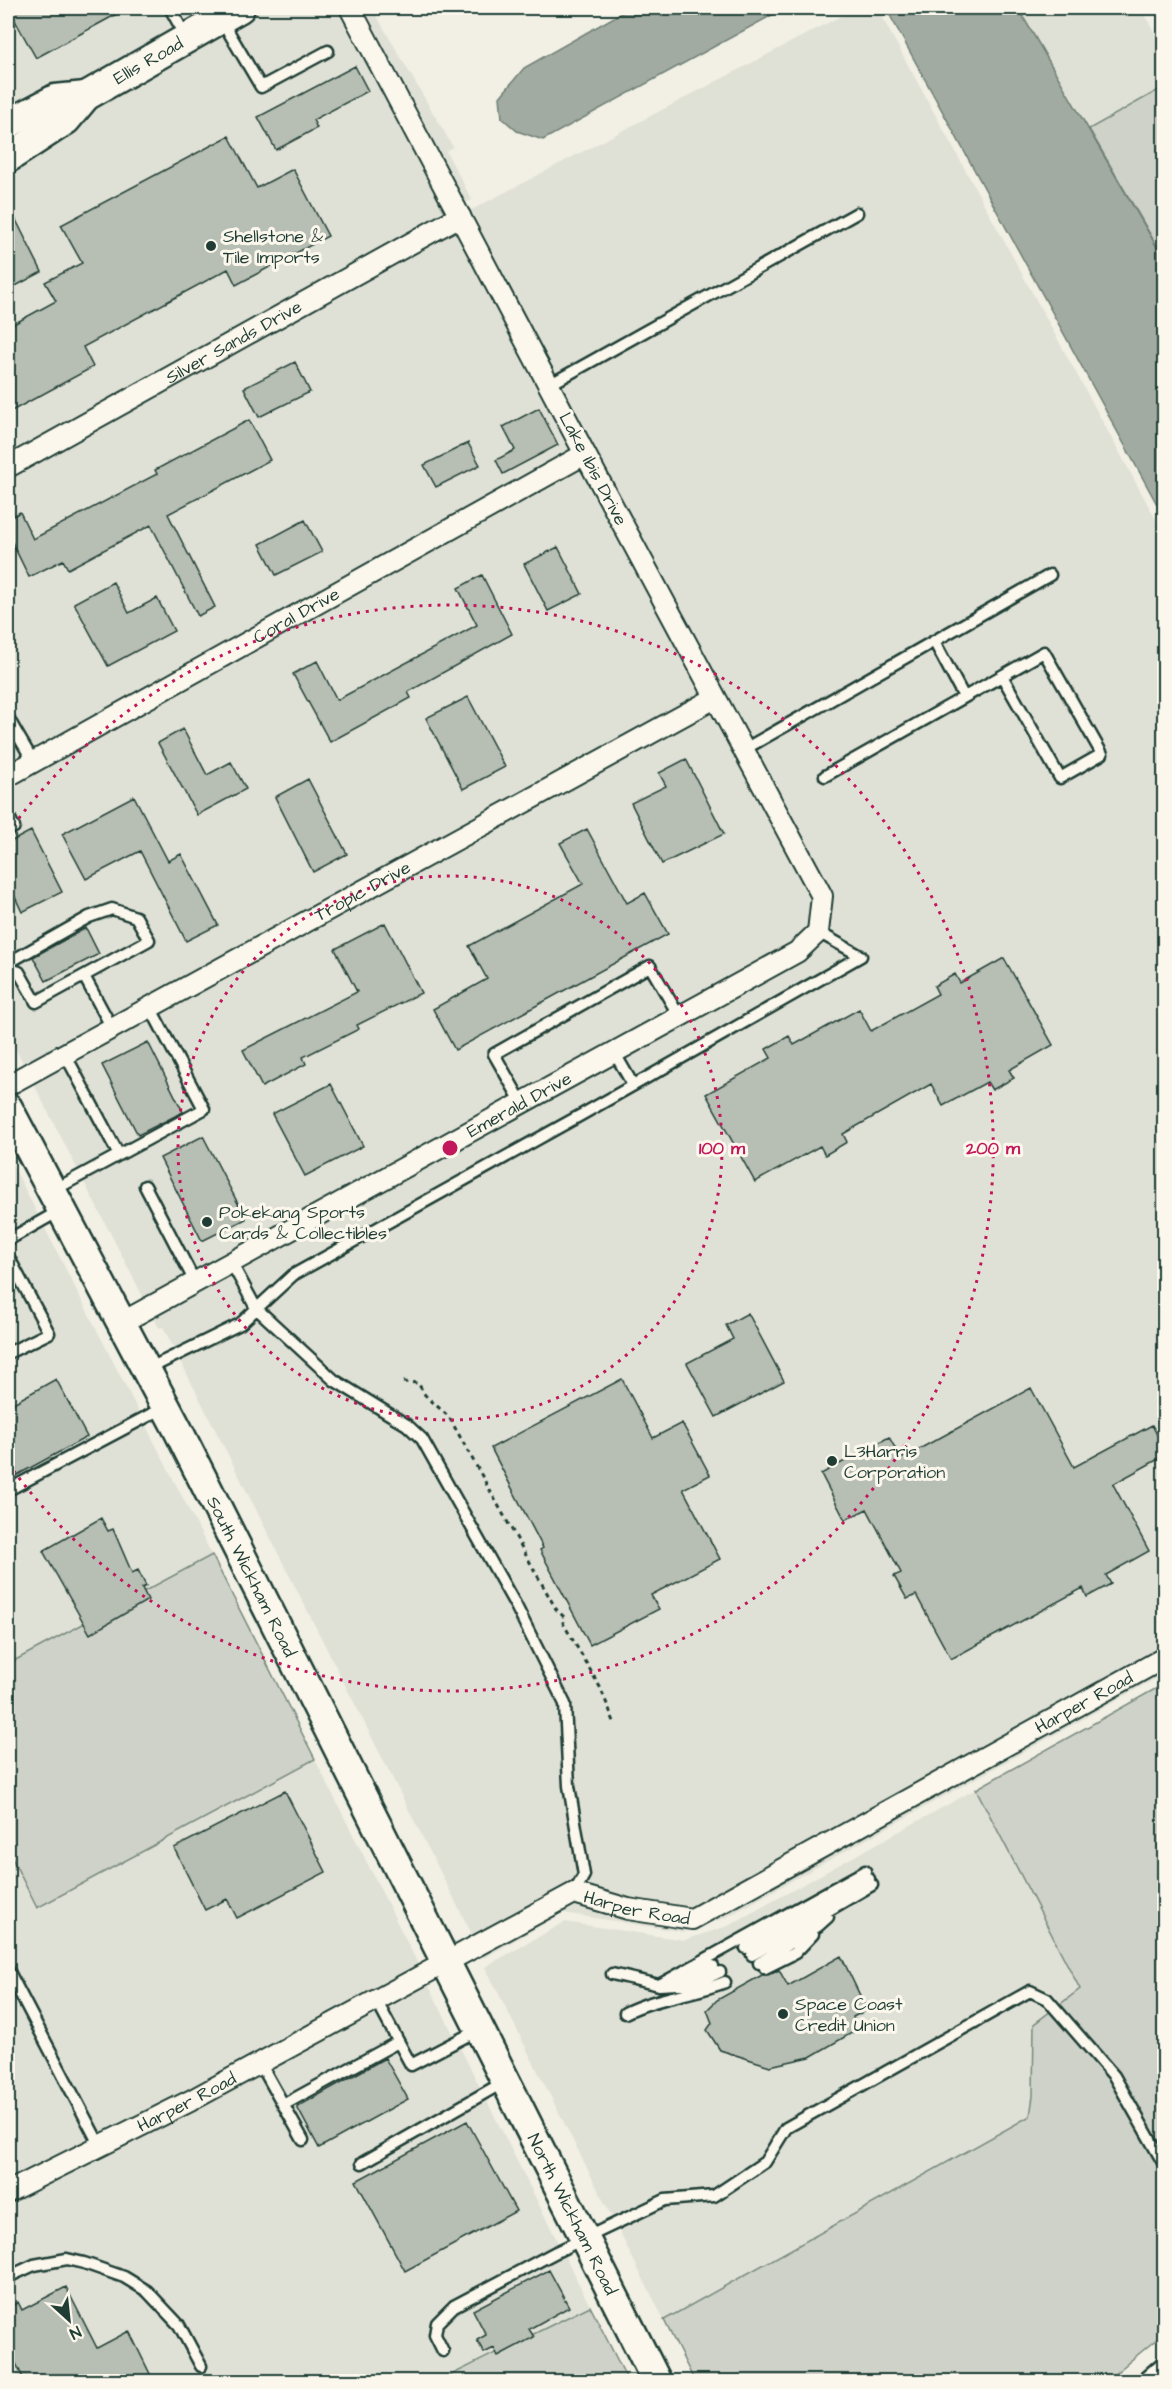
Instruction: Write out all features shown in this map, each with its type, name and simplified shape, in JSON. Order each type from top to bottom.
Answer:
[{"type":"main road","name":"Ellis Road","points":[[8,158],[66,120],[86,96],[230,13]]},
{"type":"main road","name":"Ellis Road","points":[[8,124],[56,99],[86,96]]},
{"type":"main road","name":"South Wickham Road","points":[[8,1108],[165,1407],[483,2039]]},
{"type":"main road","name":"North Wickham Road","points":[[483,2039],[657,2382]]},
{"type":"street","name":"Lake Ibis Drive","points":[[350,8],[585,454],[822,896],[818,932]]},
{"type":"street","name":"Silver Sands Drive","points":[[8,467],[460,216]]},
{"type":"street","name":"Coral Drive","points":[[8,776],[585,454]]},
{"type":"street","name":"Tropic Drive","points":[[8,1085],[715,698]]},
{"type":"street","name":"Emerald Drive","points":[[121,1323],[797,952],[818,932]]},
{"type":"street","name":"Harper Road","points":[[8,2192],[260,2063],[574,1893],[628,1909],[692,1919],[1164,1658]]},
{"type":"lane","points":[[170,8],[186,37]]},
{"type":"lane","points":[[230,13],[261,87],[328,51]]},
{"type":"lane","points":[[549,385],[856,213]]},
{"type":"lane","points":[[744,750],[1050,575]]},
{"type":"lane","points":[[934,641],[964,697]]},
{"type":"lane","points":[[825,776],[1044,652],[1102,754],[1060,778],[1002,676]]},
{"type":"lane","points":[[8,718],[12,734],[33,761]]},
{"type":"lane","points":[[8,815],[14,827],[8,830]]},
{"type":"lane","points":[[8,963],[89,917],[112,909],[136,917],[149,940],[36,1002],[19,972],[8,968]]},
{"type":"lane","points":[[146,1370],[240,1324],[293,1275],[861,956],[818,932]]},
{"type":"lane","points":[[522,1103],[494,1054],[650,966],[679,1016]]},
{"type":"lane","points":[[84,976],[112,1028]]},
{"type":"lane","points":[[8,1240],[119,1155],[204,1109],[150,1007]]},
{"type":"lane","points":[[614,1052],[633,1085]]},
{"type":"lane","points":[[64,1054],[119,1155]]},
{"type":"lane","points":[[145,1186],[195,1282]]},
{"type":"lane","points":[[8,1256],[49,1333],[8,1353]]},
{"type":"lane","points":[[231,1263],[256,1308],[334,1380],[407,1425],[422,1439],[516,1606],[565,1704],[569,1786],[584,1875],[574,1893]]},
{"type":"lane","points":[[8,1283],[18,1276]]},
{"type":"lane","points":[[8,1490],[165,1407]]},
{"type":"lane","points":[[756,1959],[818,1926],[869,1878]]},
{"type":"lane","points":[[756,1959],[869,1878]]},
{"type":"lane","points":[[658,1985],[869,1878]]},
{"type":"lane","points":[[756,1959],[846,1901]]},
{"type":"lane","points":[[8,1970],[100,2146]]},
{"type":"lane","points":[[612,1974],[658,1985],[721,1977],[703,1991],[644,2003],[625,2013]]},
{"type":"lane","points":[[443,2351],[435,2335],[437,2324],[454,2306],[665,2200],[714,2196],[765,2162],[786,2128],[1030,1991],[1047,1999],[1114,2076],[1164,2164]]},
{"type":"lane","points":[[376,2000],[411,2065],[483,2039]]},
{"type":"lane","points":[[283,2105],[398,2042]]},
{"type":"lane","points":[[260,2063],[303,2140]]},
{"type":"lane","points":[[362,2163],[505,2082]]},
{"type":"lane","points":[[8,2277],[34,2265],[67,2259],[84,2262],[124,2277],[147,2291],[179,2325],[201,2366]]},
{"type":"lane","points":[[1140,2382],[1164,2361]]},
{"type":"path","points":[[403,1382],[418,1383],[424,1395],[449,1417],[556,1610],[564,1617],[563,1623],[606,1698],[615,1724]]},
{"type":"shaded area","points":[[8,8],[350,8],[460,216],[856,8],[877,8],[1164,534],[1164,1674],[725,1918],[684,1932],[563,1913],[484,1958],[163,1327],[159,1328],[8,1034]]},
{"type":"shaded area","points":[[359,8],[372,8],[453,147],[446,151],[472,200],[463,204]]},
{"type":"shaded area","points":[[630,8],[785,8],[543,140],[517,131],[502,118],[500,97],[524,68]]},
{"type":"shaded area","points":[[886,8],[1018,8],[1157,247],[1160,262],[1164,262],[1164,517]]},
{"type":"shaded area","points":[[1018,8],[1141,8],[1158,39],[1164,43],[1164,87],[1089,129]]},
{"type":"shaded area","points":[[1164,87],[1164,262],[1160,262],[1157,246],[1089,129]]},
{"type":"shaded area","points":[[8,1156],[212,1555],[8,1664]]},
{"type":"shaded area","points":[[212,1555],[315,1759],[37,1908],[8,1850],[8,1664]]},
{"type":"shaded area","points":[[1164,1684],[1164,2333],[1106,2381],[695,2382],[664,2320],[1030,2116],[1033,2096],[1034,2024],[1080,1989],[976,1789]]},
{"type":"shaded area","points":[[315,1759],[590,2306],[437,2381],[8,2381],[8,1850],[37,1907]]},
{"type":"shaded area","points":[[976,1789],[1080,1989],[1034,2024],[1033,2096],[1030,2116],[664,2320],[485,1967],[565,1922],[684,1940],[728,1926]]},
{"type":"shaded area","points":[[590,2306],[628,2381],[437,2382]]},
{"type":"building","points":[[8,8],[128,8],[36,58]]},
{"type":"building","points":[[355,66],[368,91],[313,120],[317,128],[276,150],[258,117]]},
{"type":"building","points":[[229,136],[257,188],[293,169],[328,236],[236,285],[228,269],[83,347],[93,367],[8,413],[8,327],[56,301],[45,282],[82,263],[61,225]]},
{"type":"building","points":[[8,204],[42,272],[8,290]]},
{"type":"building","points":[[295,362],[310,392],[259,417],[244,388]]},
{"type":"building","points":[[539,408],[558,445],[503,474],[496,460],[515,450],[503,427]]},
{"type":"building","points":[[249,420],[270,460],[168,514],[215,607],[198,616],[151,525],[68,569],[63,560],[29,577],[8,534],[8,519],[20,512],[33,539],[157,474],[155,470]]},
{"type":"building","points":[[468,443],[480,465],[436,487],[424,465]]},
{"type":"building","points":[[305,520],[322,552],[276,575],[260,544]]},
{"type":"building","points":[[558,547],[582,594],[548,611],[524,564]]},
{"type":"building","points":[[482,575],[512,634],[408,692],[411,698],[330,742],[293,674],[317,661],[337,700],[477,625],[458,588]]},
{"type":"building","points":[[113,582],[129,613],[157,598],[174,631],[108,666],[74,603]]},
{"type":"building","points":[[468,697],[505,767],[463,789],[426,718]]},
{"type":"building","points":[[183,729],[207,775],[231,762],[246,789],[197,815],[158,743]]},
{"type":"building","points":[[686,759],[724,834],[662,864],[631,803],[666,786],[659,773]]},
{"type":"building","points":[[308,779],[347,854],[313,872],[275,797]]},
{"type":"building","points":[[134,796],[168,861],[181,854],[218,925],[186,941],[140,851],[86,879],[62,834]]},
{"type":"building","points":[[587,829],[627,903],[645,893],[668,934],[455,1050],[433,1009],[487,979],[469,946],[583,884],[560,843]]},
{"type":"building","points":[[31,831],[62,892],[22,912],[8,882],[8,843]]},
{"type":"building","points":[[385,923],[421,993],[357,1025],[359,1029],[303,1057],[306,1064],[262,1087],[243,1050],[357,992],[335,949]]},
{"type":"building","points":[[86,928],[99,954],[46,981],[33,957]]},
{"type":"building","points":[[1004,958],[1053,1045],[1009,1070],[1014,1078],[992,1090],[987,1082],[943,1106],[931,1084],[843,1134],[847,1142],[825,1155],[820,1146],[755,1182],[706,1094],[771,1058],[766,1049],[789,1036],[794,1045],[859,1009],[871,1031],[938,994],[934,986],[955,974],[960,983]]},
{"type":"building","points":[[148,1042],[183,1112],[138,1135],[102,1065]]},
{"type":"building","points":[[331,1084],[363,1146],[305,1176],[272,1114]]},
{"type":"building","points":[[203,1136],[246,1219],[202,1241],[160,1158]]},
{"type":"building","points":[[748,1313],[784,1381],[716,1417],[687,1363],[733,1339],[726,1325]]},
{"type":"building","points":[[56,1379],[87,1437],[8,1480],[8,1406]]},
{"type":"building","points":[[622,1379],[653,1438],[682,1423],[710,1475],[683,1489],[720,1559],[651,1595],[659,1609],[590,1645],[540,1550],[543,1548],[491,1448]]},
{"type":"building","points":[[1031,1388],[1074,1467],[1152,1425],[1164,1448],[1164,1456],[1113,1484],[1149,1551],[1106,1575],[1111,1584],[1087,1597],[1083,1588],[951,1659],[916,1595],[907,1599],[894,1576],[901,1573],[867,1509],[845,1520],[821,1474],[889,1437],[901,1459]]},
{"type":"building","points":[[101,1518],[108,1531],[113,1529],[132,1573],[138,1570],[146,1586],[142,1588],[148,1600],[90,1634],[43,1551]]},
{"type":"building","points":[[285,1791],[326,1872],[237,1918],[227,1899],[205,1910],[174,1848]]},
{"type":"building","name":"Space Coast Credit Union","points":[[841,1956],[867,2010],[853,2017],[857,2030],[810,2057],[770,2066],[720,2050],[707,2030],[712,2023],[707,2010],[717,2000],[762,1975],[779,1970],[788,1986]]},
{"type":"building","points":[[385,2058],[408,2099],[319,2148],[297,2107]]},
{"type":"building","points":[[467,2121],[516,2211],[405,2271],[356,2181]]},
{"type":"building","points":[[549,2270],[569,2307],[529,2329],[534,2337],[498,2356],[494,2348],[484,2353],[477,2340],[486,2335],[473,2310]]},
{"type":"building","points":[[66,2287],[97,2348],[129,2331],[154,2382],[25,2382],[8,2347],[8,2308],[18,2302],[22,2310]]},
{"type":"place","name":"Shellstone & Tile Imports","points":[[211,246]]},
{"type":"place","name":"Pokekang Sports Cards & Collectibles","points":[[207,1222]]},
{"type":"place","name":"L3Harris Corporation","points":[[832,1461]]},
{"type":"place","name":"Space Coast Credit Union","points":[[783,2014]]}]
